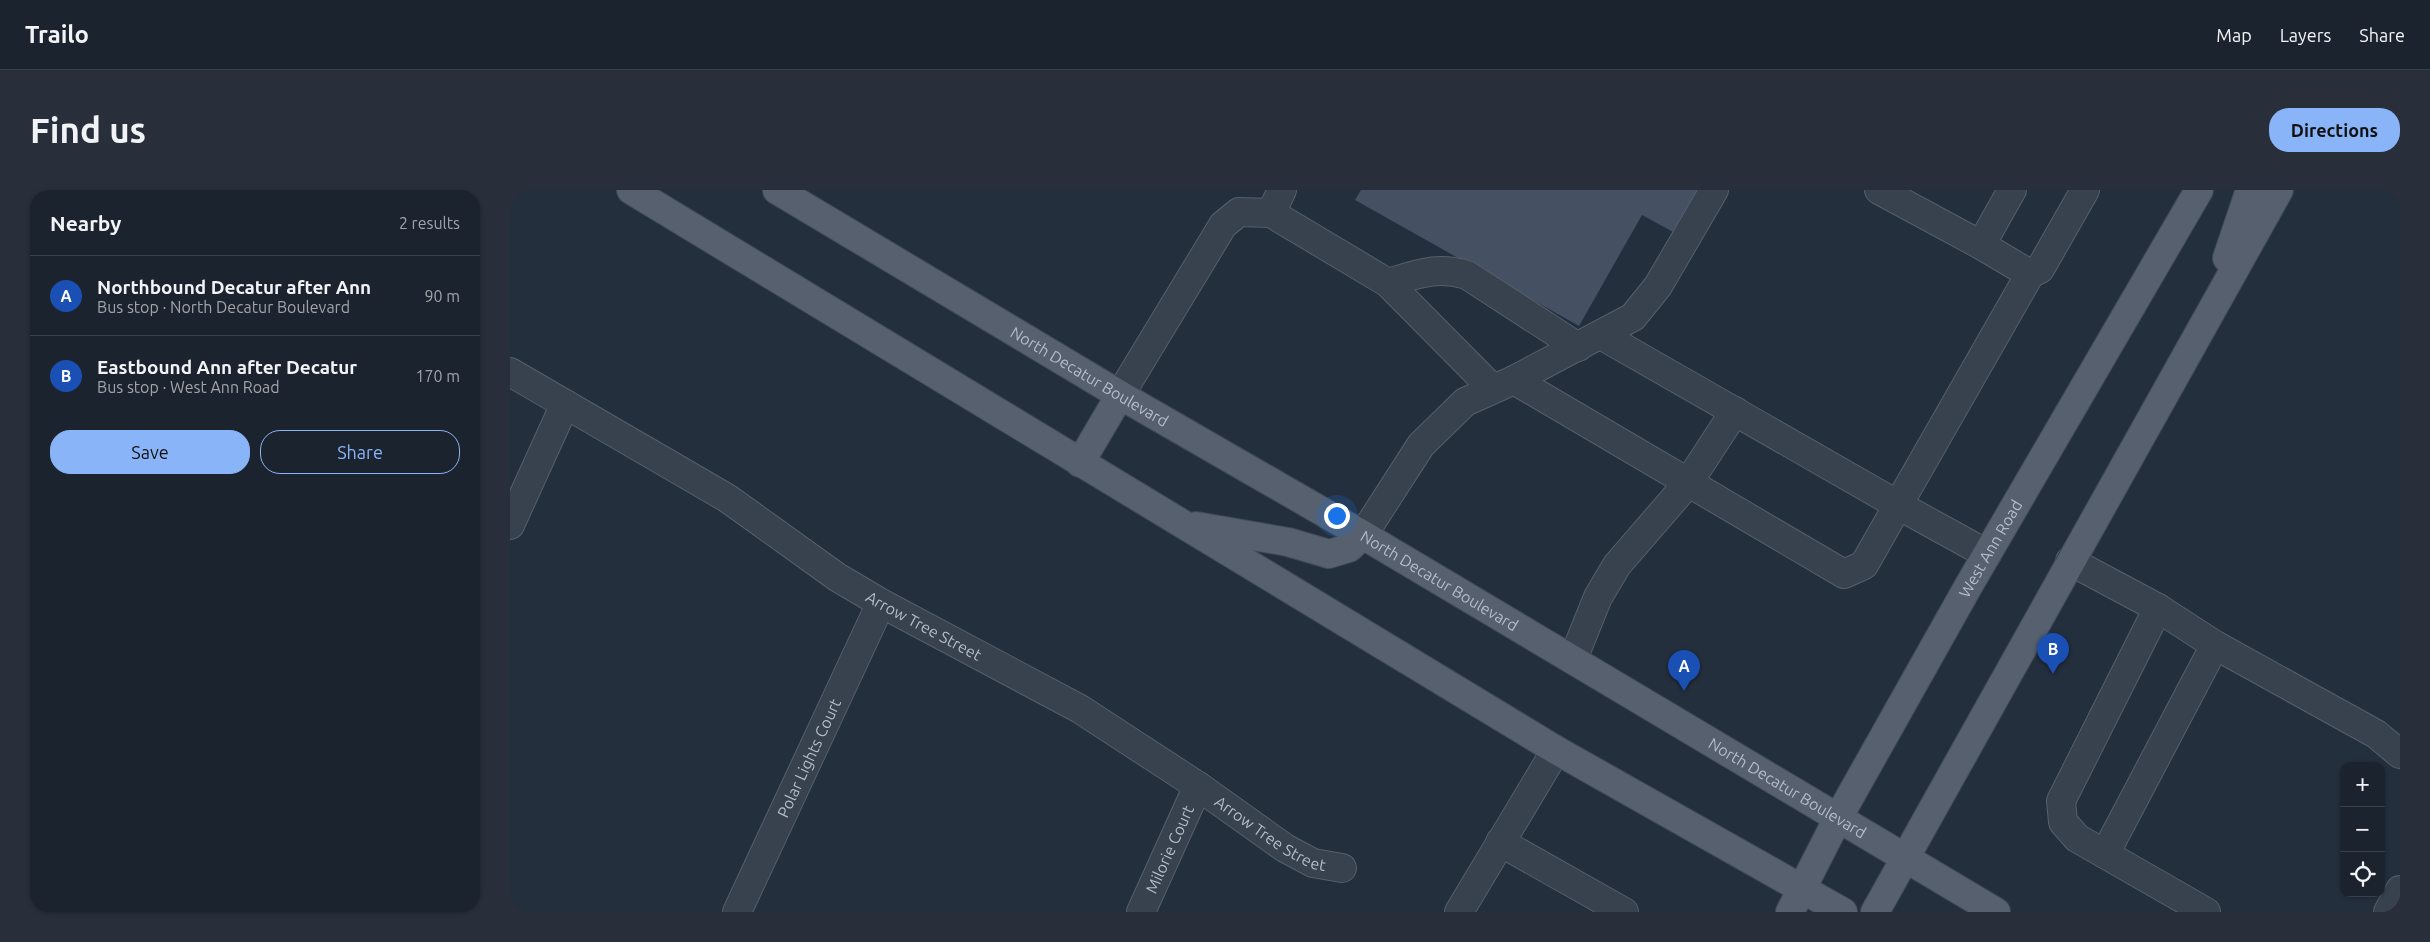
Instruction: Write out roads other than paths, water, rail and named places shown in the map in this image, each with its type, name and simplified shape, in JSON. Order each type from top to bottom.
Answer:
[{"type":"main road","points":[[631,190],[1556,750],[1843,912]]},
{"type":"main road","name":"North Decatur Boulevard","points":[[777,190],[1120,395],[1573,659],[1996,912]]},
{"type":"main road","name":"West Ann Road","points":[[1790,912],[1838,818],[1987,554],[2199,190]]},
{"type":"main road","points":[[2203,328],[2250,190]]},
{"type":"main road","points":[[1875,912],[2279,190]]},
{"type":"main road","points":[[1080,463],[1120,395]]},
{"type":"main road","points":[[1180,523],[1288,542],[1329,554],[1349,548],[1363,535]]},
{"type":"street","points":[[1363,535],[1421,445],[1465,402],[1504,385],[1633,317],[1658,286],[1714,190]]},
{"type":"street","points":[[1879,190],[1981,245],[2030,274]]},
{"type":"street","points":[[1981,245],[2012,190]]},
{"type":"street","points":[[1120,395],[1223,225],[1239,212],[1276,201],[1388,283],[1504,385],[1688,483],[1844,574],[1864,565],[2030,274],[2040,269],[2085,190]]},
{"type":"street","points":[[1388,283],[1427,271],[1449,270],[1467,275],[1590,341],[1735,411],[1987,554]]},
{"type":"street","name":"Arrow Tree Street","points":[[510,372],[728,498],[837,577],[881,603],[1080,709],[1198,786],[1285,848],[1313,863],[1342,868]]},
{"type":"street","points":[[510,525],[566,404]]},
{"type":"street","points":[[1573,659],[1598,597],[1617,565],[1688,483],[1735,411]]},
{"type":"street","points":[[2070,561],[2158,608],[2215,645],[2376,734],[2400,754]]},
{"type":"street","name":"Polar Lights Court","points":[[737,912],[881,603]]},
{"type":"street","points":[[2158,608],[2061,801],[2063,822],[2077,838],[2206,912]]},
{"type":"street","points":[[2104,854],[2215,645]]},
{"type":"street","points":[[1458,912],[1556,750]]},
{"type":"street","name":"Milorie Court","points":[[1141,912],[1198,786]]},
{"type":"street","points":[[1500,842],[1624,912]]},
{"type":"street","points":[[2388,912],[2400,890]]},
{"type":"place","name":"Eastbound Ann after Decatur","points":[[2053,674]]},
{"type":"place","name":"Northbound Decatur after Ann","points":[[1684,691]]}]
